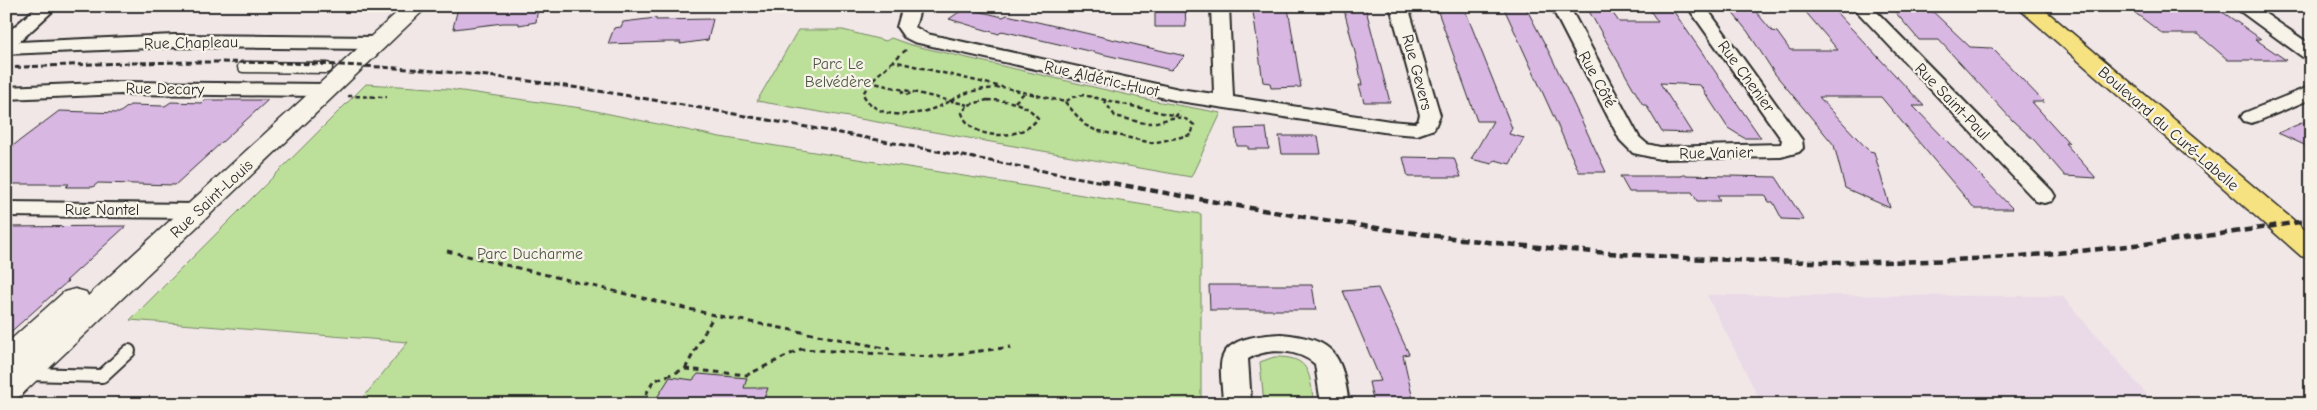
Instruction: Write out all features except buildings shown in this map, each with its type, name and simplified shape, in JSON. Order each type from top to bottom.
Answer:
[{"type":"main road","name":"Boulevard du Curé-Labelle","points":[[2027,6],[2311,250]]},
{"type":"main road","name":"Boulevard du Curé-Labelle","points":[[2047,6],[2311,231]]},
{"type":"street","points":[[6,44],[49,6]]},
{"type":"street","name":"Rue Saint-Louis","points":[[366,43],[398,6]]},
{"type":"street","name":"Rue Saint-Louis","points":[[11,375],[319,83],[366,43],[417,6]]},
{"type":"street","name":"Rue Aldéric-Huot","points":[[912,6],[906,27],[916,36],[1170,94],[1325,117]]},
{"type":"street","points":[[1220,6],[1224,91],[1222,102]]},
{"type":"street","name":"Rue Gevers","points":[[1325,117],[1409,129],[1423,128],[1430,121],[1426,96],[1399,6]]},
{"type":"street","name":"Rue Côté","points":[[1560,6],[1630,140],[1640,149]]},
{"type":"street","name":"Rue Chenier","points":[[1696,6],[1792,140],[1792,148]]},
{"type":"street","name":"Rue Saint-Paul","points":[[1861,6],[2044,196]]},
{"type":"street","points":[[2242,6],[2311,54]]},
{"type":"street","name":"Rue Chapleau","points":[[6,48],[174,41],[366,43]]},
{"type":"street","name":"Rue Decary","points":[[6,93],[319,83]]},
{"type":"street","points":[[2251,117],[2311,92]]},
{"type":"street","name":"Rue Vanier","points":[[1640,149],[1660,153],[1780,151],[1792,148]]},
{"type":"street","name":"Rue Nantel","points":[[6,208],[185,211]]},
{"type":"street","points":[[1238,404],[1234,364],[1236,355],[1251,346],[1281,344],[1301,346],[1322,356],[1328,365],[1335,404]]},
{"type":"lane","points":[[244,68],[319,83]]},
{"type":"lane","points":[[11,375],[102,376],[129,351]]},
{"type":"path","points":[[911,45],[870,82],[864,90],[863,98],[868,104],[885,112],[904,114],[921,112],[935,108],[970,92],[1001,87]]},
{"type":"path","points":[[893,61],[1065,102],[1088,128],[1152,143],[1192,136],[1194,125],[1190,121],[1176,116],[1078,95],[1065,102]]},
{"type":"path","points":[[870,82],[903,90],[902,92],[906,95],[914,92],[968,105],[988,100],[1014,102],[1028,108],[1038,120],[1029,129],[1007,134],[988,133],[968,125],[961,117],[968,105]]},
{"type":"path","points":[[1014,102],[1025,92]]},
{"type":"path","points":[[354,96],[387,97]]},
{"type":"path","points":[[1106,100],[1105,102],[1115,116],[1147,123],[1176,116],[1183,107]]},
{"type":"path","points":[[447,251],[714,314],[890,349]]},
{"type":"path","points":[[685,369],[714,314]]},
{"type":"path","points":[[641,404],[653,381],[685,369],[747,375],[801,349],[932,358],[1011,347]]},
{"type":"shaded area","points":[[1707,295],[2062,296],[2155,404],[1762,404]]},
{"type":"green space","name":"Parc Le Belvédère","points":[[798,30],[843,30],[886,41],[891,38],[911,45],[1150,100],[1221,113],[1191,177],[757,101]]},
{"type":"green space","name":"Parc Ducharme","points":[[366,84],[448,89],[581,108],[720,137],[1201,214],[1201,404],[358,404],[408,342],[130,320]]},
{"type":"green space","points":[[1274,357],[1286,357],[1302,363],[1309,375],[1314,404],[1264,404],[1260,362]]},
{"type":"railway","points":[[6,68],[129,63],[252,62],[375,67],[497,77],[593,90],[688,106],[1108,183]]},
{"type":"railway","points":[[1101,181],[1269,211],[1493,243],[1590,252],[1752,261],[1928,261],[2038,255],[2202,237],[2311,220]]}]
